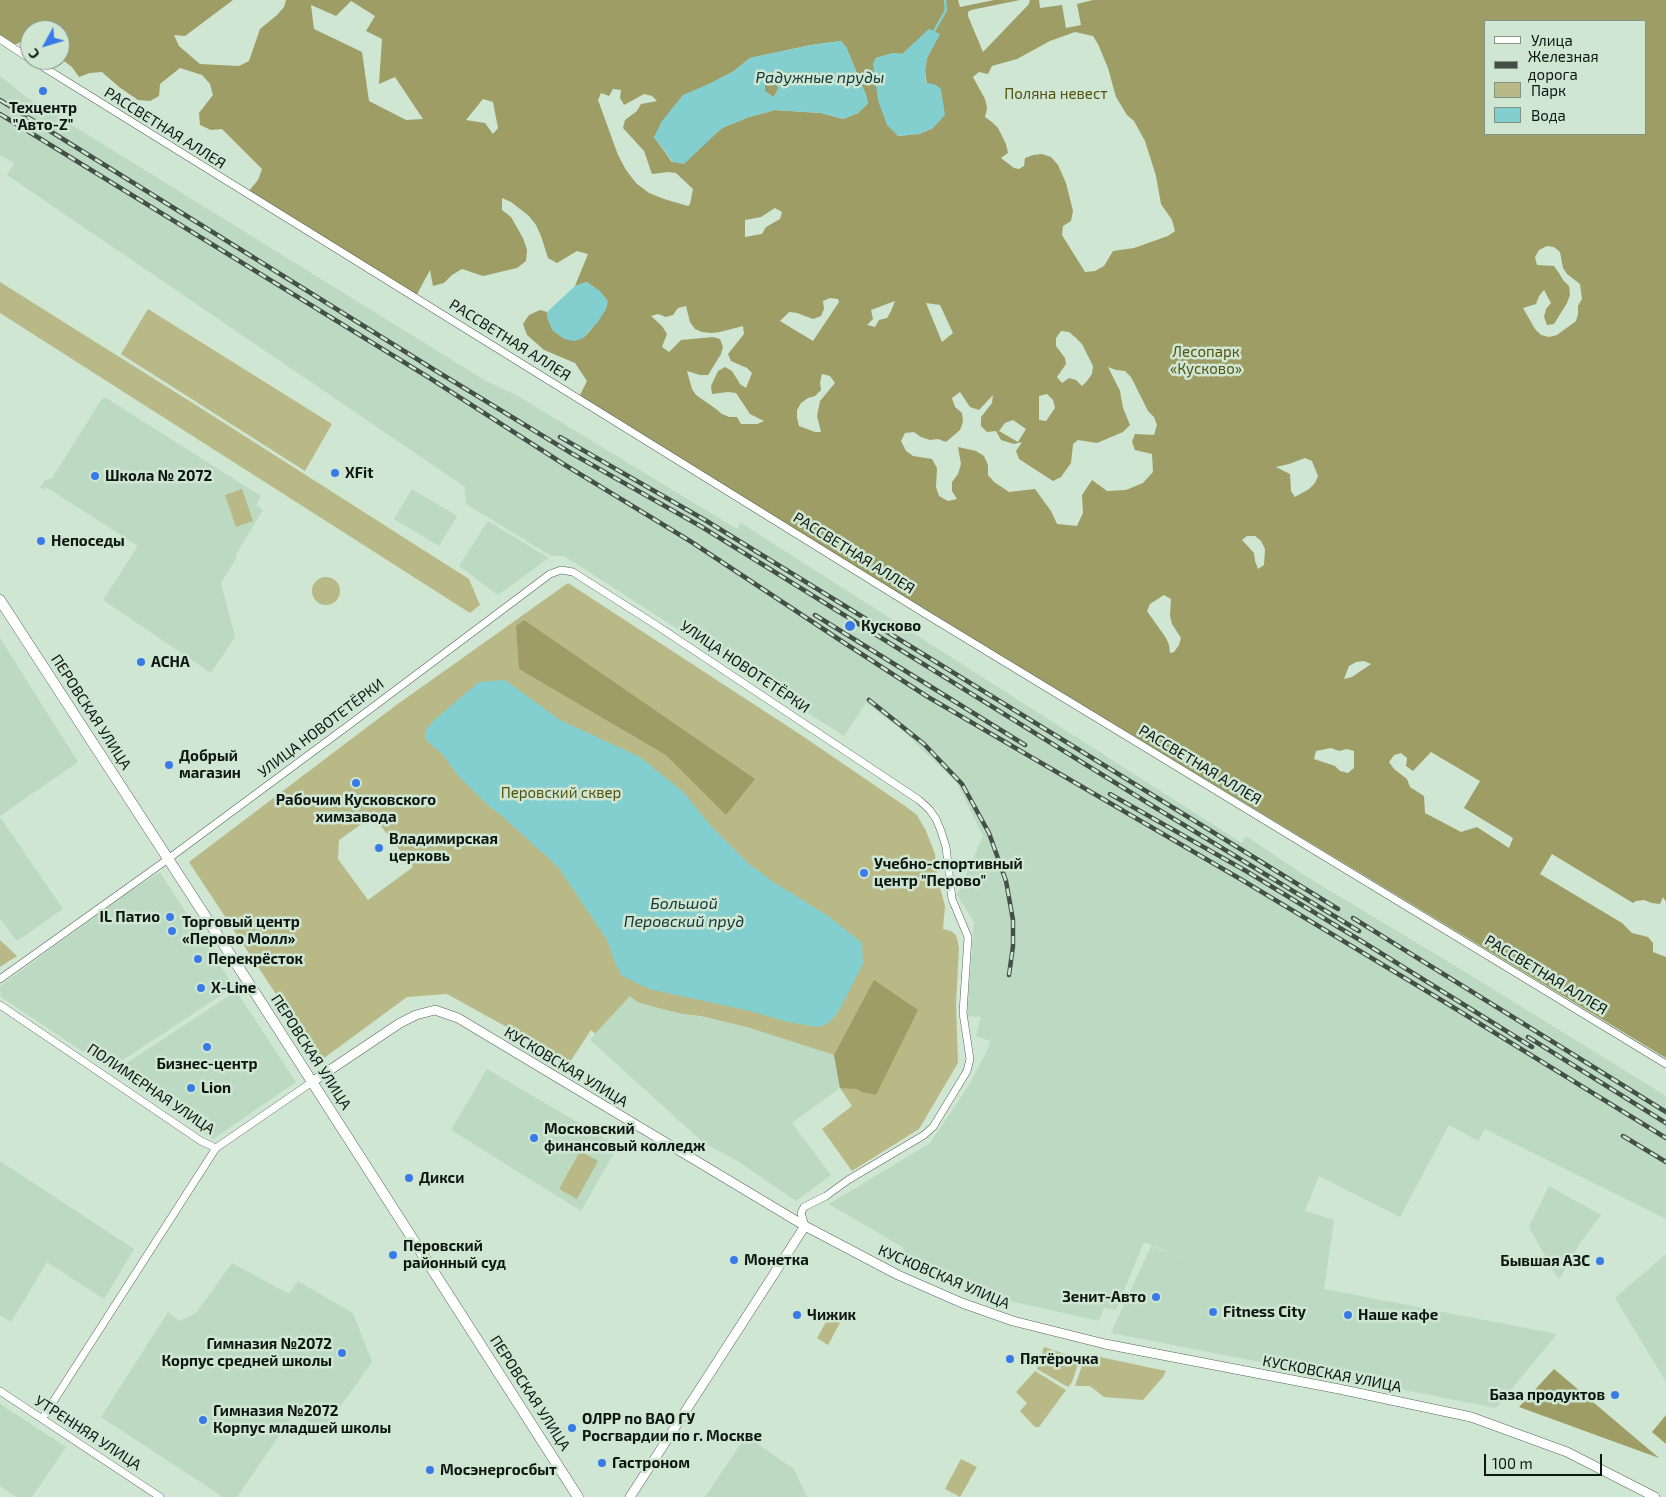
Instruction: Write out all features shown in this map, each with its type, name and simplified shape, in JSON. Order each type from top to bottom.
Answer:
[{"type":"main road","name":"ПЕРОВСКАЯ УЛИЦА","points":[[0,600],[578,1497]]},
{"type":"street","name":"РАССВЕТНАЯ АЛЛЕЯ","points":[[0,39],[20,52]]},
{"type":"street","name":"РАССВЕТНАЯ АЛЛЕЯ","points":[[49,70],[924,613],[1666,1064]]},
{"type":"street","name":"УЛИЦА НОВОТЕТЁРКИ","points":[[0,979],[168,859],[550,574],[561,570],[573,572],[919,800],[936,819],[941,831],[949,865],[952,899],[968,937],[963,1013],[970,1059],[967,1071],[938,1119],[924,1135],[802,1210],[801,1213],[805,1226]]},
{"type":"street","name":"ПОЛИМЕРНАЯ УЛИЦА","points":[[0,1004],[202,1141],[216,1148],[312,1082]]},
{"type":"street","name":"КУСКОВСКАЯ УЛИЦА","points":[[312,1082],[400,1024],[435,1010],[458,1018],[805,1226],[898,1275],[962,1303],[1003,1318],[1105,1344],[1330,1387],[1470,1417],[1567,1452],[1655,1497]]},
{"type":"street","points":[[42,1419],[216,1148]]},
{"type":"street","points":[[630,1497],[805,1226]]},
{"type":"street","name":"УТРЕННЯЯ УЛИЦА","points":[[0,1391],[160,1497]]},
{"type":"shaded area","points":[[0,76],[25,96],[486,381],[518,396],[737,529],[741,523],[1242,843],[1246,836],[1304,875],[1666,1096],[1666,1219],[1485,1129],[1478,1141],[1449,1125],[1400,1217],[1319,1176],[1305,1211],[1334,1220],[1324,1289],[1557,1334],[1496,1408],[1111,1333],[1151,1246],[1195,1263],[1144,1242],[1116,1310],[1104,1308],[1099,1321],[1010,1301],[959,1280],[903,1252],[904,1248],[829,1204],[930,1143],[969,1085],[987,1051],[990,1041],[976,1036],[981,1017],[967,1016],[974,922],[957,895],[983,836],[957,783],[902,730],[866,703],[844,736],[564,556],[551,556],[466,504],[465,487],[7,175],[14,163],[0,155]]},
{"type":"shaded area","points":[[106,398],[261,496],[256,505],[263,510],[221,583],[235,637],[211,673],[103,600],[138,546],[46,487],[44,490],[40,487],[45,480],[52,478],[102,399]]},
{"type":"shaded area","points":[[412,489],[457,516],[439,546],[394,519]]},
{"type":"shaded area","points":[[488,521],[549,558],[498,595],[459,566]]},
{"type":"shaded area","points":[[0,638],[78,762],[0,816]]},
{"type":"shaded area","points":[[0,817],[63,909],[17,941],[0,919]]},
{"type":"shaded area","points":[[160,872],[234,987],[109,1069],[1,997],[0,986],[127,893]]},
{"type":"shaded area","points":[[236,991],[296,1082],[213,1139],[113,1072]]},
{"type":"shaded area","points":[[630,996],[637,1002],[647,1005],[750,1028],[834,1055],[840,1088],[792,1123],[831,1175],[796,1201],[736,1160],[705,1144],[590,1040]]},
{"type":"shaded area","name":"Московский финансовый колледж","points":[[487,1069],[618,1146],[581,1211],[451,1130]]},
{"type":"shaded area","points":[[0,1161],[134,1249],[104,1299],[47,1262],[11,1322],[0,1315]]},
{"type":"shaded area","points":[[1549,1186],[1601,1215],[1580,1243],[1558,1279],[1529,1227]]},
{"type":"shaded area","points":[[1666,1254],[1666,1382],[1615,1298]]},
{"type":"shaded area","points":[[232,1263],[289,1294],[298,1281],[353,1313],[372,1362],[323,1431],[301,1416],[292,1417],[237,1497],[223,1497],[101,1417],[168,1312],[180,1321],[197,1312]]},
{"type":"shaded area","points":[[0,1404],[66,1447],[32,1497],[16,1497],[0,1486]]},
{"type":"shaded area","points":[[746,1436],[794,1469],[807,1497],[705,1497]]},
{"type":"green space","name":"Лесопарк «Кусково»","points":[[0,0],[233,0],[185,36],[174,35],[179,46],[200,64],[239,66],[249,61],[260,29],[277,15],[284,7],[286,0],[958,0],[960,7],[994,0],[1020,0],[968,12],[983,52],[1029,4],[1030,0],[1039,0],[1040,8],[1062,5],[1066,28],[1081,25],[1077,4],[1093,0],[1666,0],[1666,902],[1663,897],[1660,904],[1644,900],[1633,903],[1552,854],[1540,874],[1622,923],[1632,933],[1648,937],[1653,943],[1653,952],[1666,957],[1666,1058],[967,635],[579,397],[587,381],[575,363],[544,350],[527,335],[523,324],[529,315],[540,310],[547,312],[548,320],[583,338],[590,331],[606,309],[587,282],[575,286],[588,254],[577,251],[557,263],[548,258],[536,225],[529,216],[511,202],[502,198],[502,210],[511,217],[523,238],[527,250],[526,261],[517,268],[483,276],[462,269],[444,283],[433,286],[430,270],[416,296],[248,192],[258,180],[262,169],[222,129],[211,130],[200,125],[199,113],[213,95],[210,84],[202,75],[180,68],[160,84],[159,96],[150,101],[138,100],[102,72],[90,73],[79,77],[70,66],[70,20],[20,20],[20,42],[14,45],[0,35]],"holes":[[[351,1],[375,16],[366,31],[382,39],[379,84],[395,77],[423,119],[406,120],[369,101],[362,52],[314,29],[311,5],[336,16]],[[1075,32],[1093,36],[1108,68],[1116,97],[1127,115],[1134,121],[1145,141],[1156,176],[1161,204],[1172,220],[1175,231],[1168,236],[1134,248],[1113,251],[1104,266],[1095,271],[1085,272],[1062,235],[1063,226],[1071,221],[1073,211],[1066,183],[1058,165],[1051,157],[1042,154],[1025,158],[1024,166],[1019,169],[1014,168],[1001,158],[1008,153],[1006,144],[998,128],[985,117],[987,108],[985,99],[973,77],[979,72],[988,74],[992,66],[1017,59],[1050,41]],[[940,33],[927,58],[925,71],[933,128],[919,134],[898,136],[873,64],[876,58],[893,53],[902,54]],[[841,41],[846,47],[868,103],[858,113],[843,119],[821,113],[775,110],[749,117],[722,128],[703,144],[672,162],[654,137],[713,82],[734,71],[750,58],[811,45]],[[613,89],[621,90],[620,98],[624,105],[644,94],[652,96],[657,101],[641,104],[637,111],[625,120],[623,128],[644,151],[652,174],[676,173],[693,189],[688,206],[649,193],[636,183],[618,155],[598,100],[601,93],[609,96]],[[483,99],[493,102],[498,128],[493,134],[485,123],[466,120]],[[775,208],[782,212],[780,219],[766,227],[762,234],[745,237],[745,220],[761,217]],[[1547,246],[1554,247],[1560,252],[1563,268],[1567,274],[1580,284],[1582,299],[1578,306],[1576,321],[1557,335],[1549,337],[1541,335],[1535,329],[1523,308],[1536,304],[1544,290],[1551,303],[1546,309],[1544,317],[1547,325],[1554,324],[1567,303],[1570,295],[1569,286],[1554,266],[1537,265],[1535,257],[1539,250]],[[830,298],[838,299],[839,302],[813,341],[780,321],[789,312],[813,319],[821,316],[824,309],[823,301]],[[895,301],[887,318],[879,320],[875,327],[867,325],[873,319],[871,310]],[[926,303],[940,305],[953,333],[942,342]],[[686,306],[690,322],[695,329],[702,332],[720,332],[743,326],[744,334],[728,354],[731,361],[747,368],[752,373],[746,388],[740,384],[732,371],[725,367],[718,371],[711,386],[712,394],[736,393],[750,414],[764,421],[757,424],[741,424],[737,417],[729,417],[722,414],[696,395],[692,389],[687,371],[708,375],[721,354],[723,347],[720,339],[713,337],[681,340],[669,352],[662,347],[667,334],[662,326],[651,316],[658,314],[666,317],[673,315],[678,308]],[[1061,331],[1069,332],[1082,344],[1093,366],[1092,374],[1082,386],[1076,380],[1069,378],[1062,383],[1057,377],[1066,364],[1065,358],[1056,346],[1056,338]],[[1108,367],[1125,371],[1131,377],[1148,411],[1154,417],[1157,425],[1154,435],[1135,434],[1132,442],[1135,450],[1152,454],[1153,472],[1143,483],[1126,490],[1107,491],[1092,480],[1082,495],[1083,513],[1077,526],[1057,524],[1051,511],[1035,489],[1009,492],[994,482],[988,475],[988,465],[984,456],[976,451],[958,447],[961,464],[958,474],[952,482],[952,491],[957,499],[948,501],[939,496],[936,487],[937,468],[932,459],[913,456],[906,451],[901,441],[905,433],[914,432],[930,440],[938,439],[946,442],[960,430],[963,422],[962,413],[955,407],[952,398],[960,392],[970,407],[979,410],[993,395],[992,403],[981,417],[981,426],[987,432],[996,431],[1001,440],[1014,444],[1022,442],[1016,451],[1019,459],[1053,481],[1061,477],[1071,463],[1073,444],[1078,440],[1097,443],[1123,432],[1130,425],[1123,408],[1120,391]],[[822,374],[830,376],[835,383],[820,401],[817,416],[821,432],[815,432],[799,426],[797,410],[801,403],[815,396],[821,390]],[[1047,394],[1053,400],[1055,408],[1046,421],[1039,420],[1039,396]],[[1013,420],[1026,429],[1018,442],[999,431],[1005,423]],[[1305,458],[1312,461],[1318,476],[1315,483],[1309,489],[1295,497],[1291,491],[1290,474],[1276,467]],[[1247,536],[1255,536],[1261,541],[1265,549],[1264,565],[1258,569],[1254,553],[1242,540]],[[1164,595],[1171,599],[1170,616],[1172,624],[1181,638],[1174,652],[1170,653],[1166,638],[1147,611],[1150,604]],[[1364,661],[1371,664],[1352,677],[1344,679],[1349,666],[1356,662]],[[1331,748],[1339,751],[1347,749],[1354,751],[1354,768],[1348,773],[1340,771],[1335,766],[1314,759],[1316,751]],[[1431,752],[1480,781],[1464,808],[1513,838],[1509,848],[1477,827],[1461,832],[1425,813],[1424,796],[1410,787],[1407,779],[1394,769],[1389,762],[1394,755],[1401,753],[1407,758],[1406,766],[1413,771]]]},
{"type":"green space","points":[[773,72],[777,80],[778,89],[774,97],[765,92],[765,74]]},
{"type":"green space","points":[[0,282],[469,579],[480,605],[470,613],[0,313]]},
{"type":"green space","points":[[148,309],[332,424],[305,471],[121,354]]},
{"type":"green space","points":[[242,489],[253,521],[236,527],[225,495]]},
{"type":"green space","points":[[326,577],[336,581],[340,591],[336,601],[326,605],[316,601],[312,591],[316,581]]},
{"type":"green space","name":"Перовский сквер","points":[[568,583],[801,735],[917,815],[935,854],[938,880],[945,906],[943,929],[951,931],[956,935],[959,947],[956,1004],[958,1063],[919,1129],[852,1171],[822,1129],[852,1106],[840,1088],[834,1055],[750,1028],[647,1005],[637,1002],[630,996],[595,1034],[591,1030],[570,1062],[447,994],[407,997],[320,1061],[189,862],[395,706]],"holes":[[[373,816],[413,867],[368,900],[338,859],[339,840]]]},
{"type":"green space","points":[[524,620],[755,779],[726,815],[666,755],[519,669],[516,626]]},
{"type":"green space","points":[[0,940],[17,956],[0,967]]},
{"type":"green space","points":[[874,980],[918,1010],[876,1095],[857,1089],[840,1088],[834,1055]]},
{"type":"green space","points":[[580,1151],[598,1161],[577,1199],[559,1189]]},
{"type":"green space","points":[[831,1313],[842,1319],[828,1345],[817,1338]]},
{"type":"green space","points":[[1044,1347],[1080,1359],[1072,1382],[1068,1387],[1037,1369]]},
{"type":"green space","points":[[1086,1354],[1166,1371],[1143,1400],[1104,1397],[1090,1386],[1075,1386]]},
{"type":"green space","points":[[1554,1369],[1659,1458],[1519,1407]]},
{"type":"green space","points":[[1035,1371],[1066,1390],[1039,1427],[1035,1427],[1020,1411],[1027,1403],[1016,1392]]},
{"type":"green space","points":[[1666,1415],[1666,1444],[1652,1432]]},
{"type":"green space","points":[[961,1459],[977,1467],[960,1497],[945,1489]]},
{"type":"water","name":"Радужные пруды","points":[[929,29],[940,34],[927,58],[926,83],[934,84],[941,89],[945,115],[933,128],[919,134],[898,136],[887,125],[878,100],[873,64],[876,58],[893,53],[902,54]]},
{"type":"water","name":"Радужные пруды","points":[[841,41],[846,47],[868,103],[858,113],[843,119],[821,113],[775,110],[749,117],[722,128],[684,164],[673,162],[654,137],[662,121],[683,95],[734,71],[750,58],[811,45]],"holes":[[[773,72],[777,80],[778,89],[774,97],[765,91],[765,74]]]},
{"type":"water","points":[[587,282],[600,291],[608,301],[606,309],[598,322],[583,338],[575,341],[564,339],[552,330],[547,312],[575,286]]},
{"type":"water","name":"Большой Перовский пруд","points":[[505,680],[560,720],[640,757],[683,792],[712,827],[748,863],[772,881],[828,916],[862,943],[863,964],[837,1014],[827,1024],[817,1027],[788,1022],[750,1011],[649,989],[622,976],[607,940],[558,867],[490,807],[458,776],[443,755],[425,739],[425,731],[434,720],[479,682]]},
{"type":"waterway","points":[[933,33],[946,10],[945,0]]},
{"type":"waterway","points":[[859,84],[879,81]]},
{"type":"railway","points":[[0,100],[433,369],[571,453],[702,527],[1156,808],[1359,931]]},
{"type":"railway","points":[[0,114],[428,377],[565,465],[690,541],[928,697],[1242,880],[1666,1138]]},
{"type":"railway","points":[[560,437],[705,520],[1338,909]]},
{"type":"railway","points":[[815,615],[1025,745]]},
{"type":"railway","points":[[869,700],[924,744],[962,784],[989,833],[1006,881],[1013,920],[1013,946],[1009,975]]},
{"type":"railway","points":[[1110,794],[1246,871],[1532,1047]]},
{"type":"railway","points":[[1353,918],[1666,1112]]},
{"type":"railway","points":[[1528,1037],[1666,1123]]},
{"type":"railway","points":[[1623,1136],[1666,1162]]},
{"type":"place","name":"Техцентр \"Авто-Z\"","points":[[43,91]]},
{"type":"place","name":"XFit","points":[[335,473]]},
{"type":"place","name":"Школа № 2072","points":[[95,476]]},
{"type":"place","name":"Непоседы","points":[[41,541]]},
{"type":"place","name":"Кусково","points":[[850,626]]},
{"type":"place","name":"АСНА","points":[[141,662]]},
{"type":"place","name":"Добрый магазин","points":[[169,765]]},
{"type":"place","name":"Рабочим Кусковского химзавода","points":[[356,783]]},
{"type":"place","name":"Владимирская церковь","points":[[379,848]]},
{"type":"place","name":"Учебно-спортивный центр \"Перово\"","points":[[864,873]]},
{"type":"place","name":"IL Патио","points":[[170,917]]},
{"type":"place","name":"Торговый центр «Перово Молл»","points":[[172,931]]},
{"type":"place","name":"Перекрёсток","points":[[198,959]]},
{"type":"place","name":"X-Line","points":[[201,988]]},
{"type":"place","name":"Бизнес-центр","points":[[207,1047]]},
{"type":"place","name":"Lion","points":[[191,1088]]},
{"type":"place","name":"Московский финансовый колледж","points":[[534,1138]]},
{"type":"place","name":"Дикси","points":[[409,1178]]},
{"type":"place","name":"Перовский районный суд","points":[[393,1255]]},
{"type":"place","name":"Монетка","points":[[734,1260]]},
{"type":"place","name":"Бывшая АЗС","points":[[1600,1261]]},
{"type":"place","name":"Зенит-Авто","points":[[1156,1297]]},
{"type":"place","name":"Fitness City","points":[[1213,1312]]},
{"type":"place","name":"Чижик","points":[[797,1315]]},
{"type":"place","name":"Наше кафе","points":[[1348,1315]]},
{"type":"place","name":"Гимназия №2072 Корпус средней школы","points":[[342,1353]]},
{"type":"place","name":"Пятёрочка","points":[[1010,1359]]},
{"type":"place","name":"База продуктов","points":[[1615,1395]]},
{"type":"place","name":"Гимназия №2072 Корпус младшей школы","points":[[203,1420]]},
{"type":"place","name":"ОЛРР по ВАО ГУ Росгвардии по г. Москве","points":[[572,1428]]},
{"type":"place","name":"Гастроном","points":[[602,1463]]},
{"type":"place","name":"Мосэнергосбыт","points":[[430,1470]]},
{"type":"park label","name":"Поляна невест","points":[[1056,94]]}]
